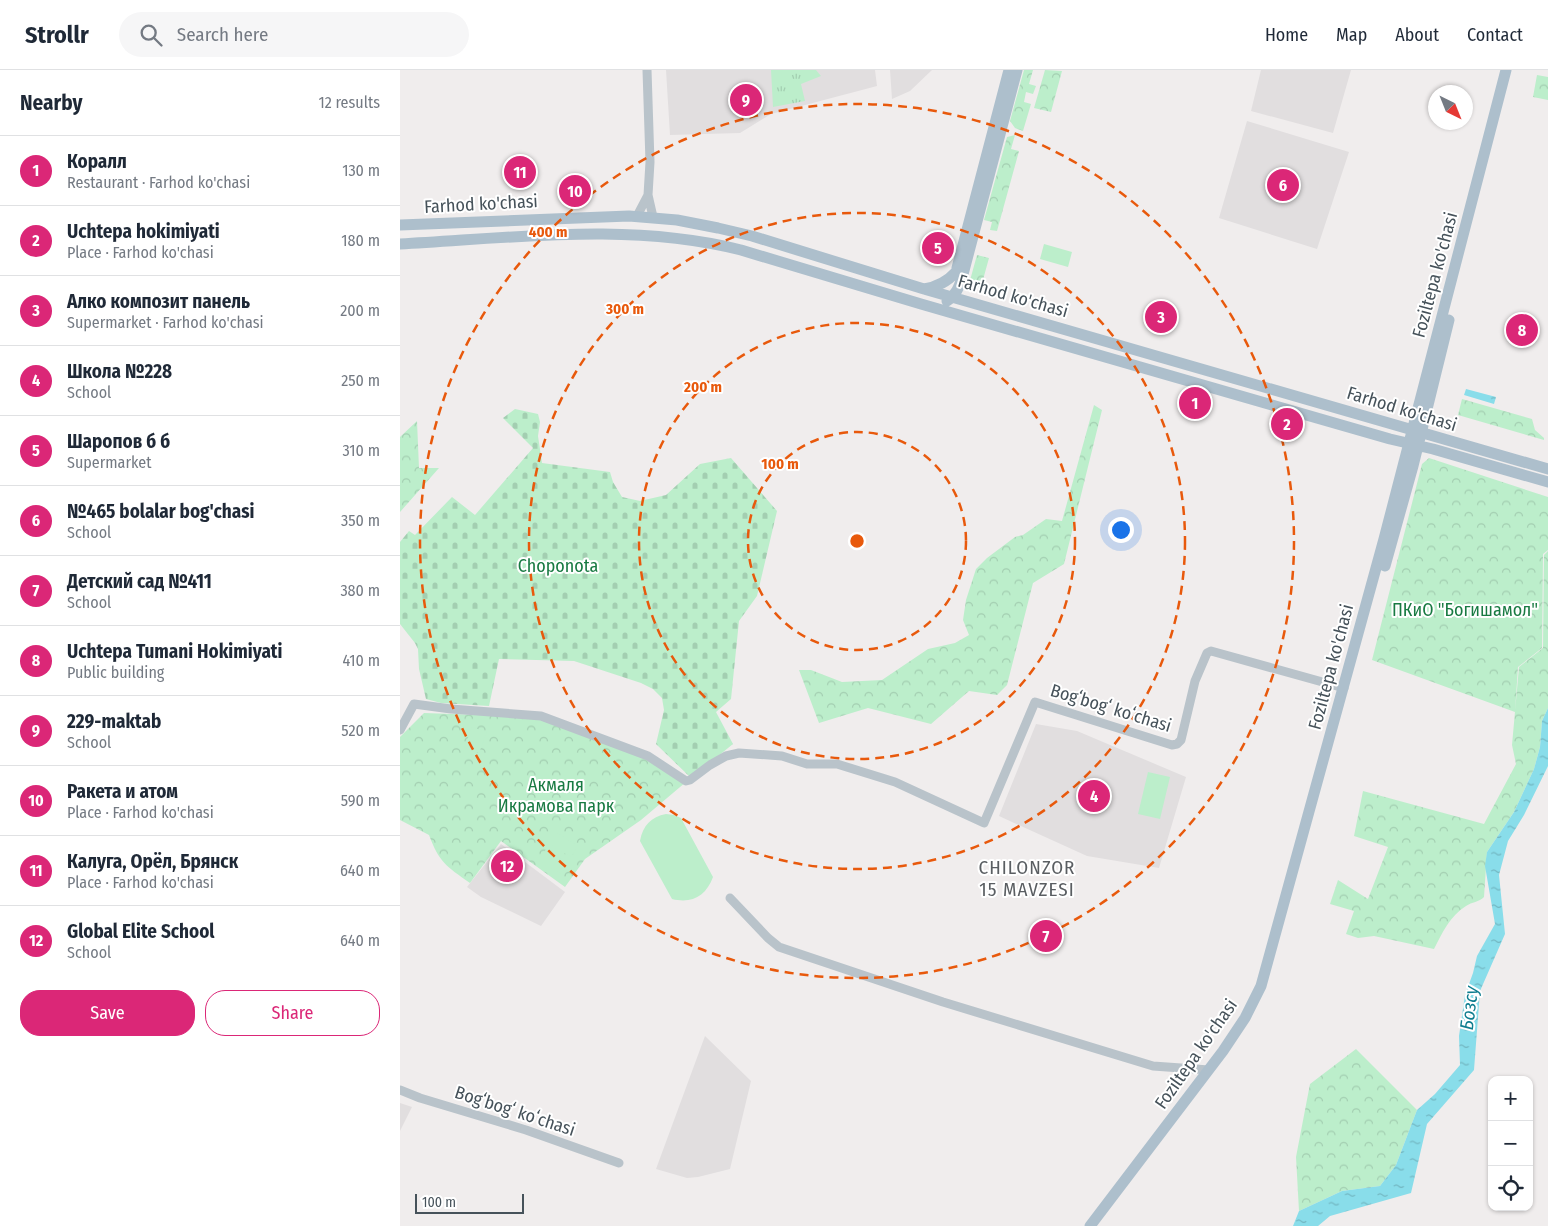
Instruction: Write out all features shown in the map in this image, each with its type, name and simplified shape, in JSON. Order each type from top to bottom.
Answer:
[{"type":"main road","points":[[920,304],[947,301],[958,290],[959,275],[1009,70]]},
{"type":"main road","points":[[980,306],[968,293],[959,275],[1017,70]]},
{"type":"main road","name":"Foziltepa ko'chasi","points":[[1100,1226],[1249,1020],[1267,987],[1296,889],[1413,445],[1506,70]]},
{"type":"main road","name":"Foziltepa ko'chasi","points":[[1416,431],[1512,70]]},
{"type":"main road","name":"Farhod ko'chasi","points":[[400,225],[637,216],[702,224],[743,234],[924,290],[1548,469]]},
{"type":"main road","points":[[528,219],[525,228],[529,237]]},
{"type":"main road","points":[[500,220],[504,229],[500,238]]},
{"type":"main road","name":"Farhod ko'chasi","points":[[400,244],[629,233],[700,240],[741,250],[966,318],[1546,482]]},
{"type":"main road","points":[[924,290],[934,288],[959,275]]},
{"type":"main road","points":[[952,298],[966,318]]},
{"type":"main road","name":"Foziltepa ko'chasi","points":[[1090,1226],[1212,1071],[1245,1018],[1261,986],[1384,538],[1413,445]]},
{"type":"street","points":[[647,70],[650,162],[648,195],[653,217]]},
{"type":"street","points":[[637,216],[648,195]]},
{"type":"street","name":"Bogʻbogʻ koʻchasi","points":[[400,730],[414,704],[460,710],[540,716],[648,756],[686,781],[726,756],[739,753],[782,756],[807,764],[837,764],[895,782],[984,823],[1035,702],[1177,744],[1181,740],[1195,681],[1207,653],[1211,651],[1344,688]]},
{"type":"street","points":[[730,898],[779,947],[943,1002],[1145,1064],[1160,1068],[1202,1068],[1212,1071]]},
{"type":"street","name":"Bogʻbogʻ koʻchasi","points":[[400,1090],[420,1098],[526,1130],[619,1163]]},
{"type":"shaded area","points":[[666,70],[875,70],[877,86],[771,114],[740,133],[670,135]]},
{"type":"shaded area","points":[[890,70],[932,70],[910,91],[892,99]]},
{"type":"shaded area","points":[[1261,70],[1351,70],[1333,133],[1251,111]]},
{"type":"shaded area","points":[[1247,121],[1349,152],[1317,249],[1219,218]]},
{"type":"shaded area","points":[[1036,724],[1077,731],[1186,777],[1159,868],[1087,856],[999,816]]},
{"type":"shaded area","points":[[501,844],[565,892],[541,926],[481,897],[467,887]]},
{"type":"shaded area","points":[[705,1036],[751,1081],[730,1169],[687,1178],[656,1169]]},
{"type":"shaded area","points":[[400,1103],[412,1107],[400,1131]]},
{"type":"green space","points":[[771,70],[816,70],[821,76],[801,84],[805,101],[773,107]]},
{"type":"green space","points":[[1024,70],[1033,70],[1029,84],[1036,86],[1033,94],[1026,92],[1024,102],[1031,104],[1023,131],[1015,128],[1010,121]]},
{"type":"green space","points":[[1045,70],[1062,71],[1051,112],[1034,108]]},
{"type":"green space","points":[[1537,75],[1548,77],[1548,100],[1533,97]]},
{"type":"green space","points":[[1015,135],[1011,149],[1019,151],[997,231],[990,230],[992,222],[984,220],[1007,137]]},
{"type":"green space","points":[[1044,244],[1072,252],[1068,267],[1040,259]]},
{"type":"green space","points":[[977,255],[989,258],[981,287],[969,284]]},
{"type":"green space","points":[[1462,399],[1532,419],[1535,430],[1544,440],[1458,415]]},
{"type":"green space","points":[[1094,405],[1102,410],[1064,564],[1033,583],[1007,685],[997,695],[969,691],[931,724],[868,708],[819,723],[799,670],[811,670],[842,682],[882,680],[928,649],[955,643],[969,635],[963,620],[966,600],[976,569],[987,558],[1015,537],[1023,535],[1046,519],[1062,521]]},
{"type":"green space","name":"Choponota","points":[[515,409],[538,414],[540,422],[538,436],[542,463],[610,472],[613,482],[622,497],[640,501],[666,495],[700,464],[731,458],[777,511],[757,596],[739,621],[731,699],[716,712],[733,744],[691,778],[656,744],[664,710],[662,698],[653,689],[641,683],[574,661],[499,659],[489,706],[441,703],[426,699],[419,669],[418,649],[400,624],[400,542],[409,531],[415,535],[452,497],[475,515],[533,448],[503,418]]},
{"type":"green space","points":[[417,421],[419,468],[439,468],[400,512],[400,437]]},
{"type":"green space","name":"ПКиО \"Богишамол\"","points":[[1429,458],[1548,497],[1548,550],[1543,554],[1542,648],[1518,667],[1515,712],[1372,660],[1422,464]]},
{"type":"green space","points":[[1548,551],[1548,708],[1542,721],[1540,747],[1534,769],[1514,812],[1487,852],[1484,897],[1466,906],[1455,915],[1447,925],[1434,949],[1374,936],[1358,938],[1346,934],[1354,911],[1330,904],[1338,880],[1368,899],[1388,847],[1354,836],[1363,791],[1484,824],[1516,764],[1512,745],[1519,667],[1543,648],[1544,555]]},
{"type":"green space","name":"Акмаля Икрамова парк","points":[[424,713],[538,717],[648,752],[686,782],[641,820],[585,859],[565,887],[501,841],[470,883],[444,863],[436,852],[429,835],[400,820],[400,737]]},
{"type":"green space","points":[[472,727],[487,732],[479,753],[464,748]]},
{"type":"green space","points":[[1148,772],[1170,777],[1160,819],[1138,814]]},
{"type":"green space","points":[[666,814],[681,818],[713,877],[702,894],[692,899],[672,899],[640,841],[643,830],[648,823],[656,817]]},
{"type":"green space","points":[[556,832],[578,846],[571,857],[549,844]]},
{"type":"green space","points":[[546,849],[568,863],[561,874],[539,861]]},
{"type":"green space","points":[[1356,1049],[1417,1110],[1396,1165],[1380,1186],[1342,1191],[1299,1211],[1296,1157],[1310,1084]]},
{"type":"water","points":[[1466,389],[1496,397],[1494,404],[1464,395]]},
{"type":"water","name":"Бозсу","points":[[1548,708],[1548,766],[1524,815],[1508,841],[1499,875],[1505,934],[1480,991],[1474,1070],[1427,1124],[1411,1193],[1330,1216],[1318,1226],[1293,1226],[1299,1211],[1342,1191],[1380,1186],[1396,1165],[1417,1110],[1435,1094],[1460,1065],[1459,1036],[1465,995],[1477,956],[1495,924],[1485,866],[1487,852],[1514,812],[1534,769],[1540,747],[1542,721]]},
{"type":"place","name":"229-maktab","points":[[746,100]]},
{"type":"place","name":"Калуга, Орёл, Брянск","points":[[520,172]]},
{"type":"place","name":"№465 bolalar bog'chasi","points":[[1283,185]]},
{"type":"place","name":"Ракета и атом","points":[[575,191]]},
{"type":"place","name":"Шаропов б б","points":[[938,248]]},
{"type":"place","name":"Алко композит панель","points":[[1161,317]]},
{"type":"place","name":"Uchtepa Tumani Hokimiyati","points":[[1522,330]]},
{"type":"place","name":"Коралл","points":[[1195,403]]},
{"type":"place","name":"Uchtepa hokimiyati","points":[[1287,424]]},
{"type":"place","name":"Школа №228","points":[[1094,796]]},
{"type":"place","name":"Global Elite School","points":[[507,866]]},
{"type":"place","name":"Детский сад №411","points":[[1046,936]]},
{"type":"district","name":"CHILONZOR 15 MAVZESI","points":[[1027,878]]}]
